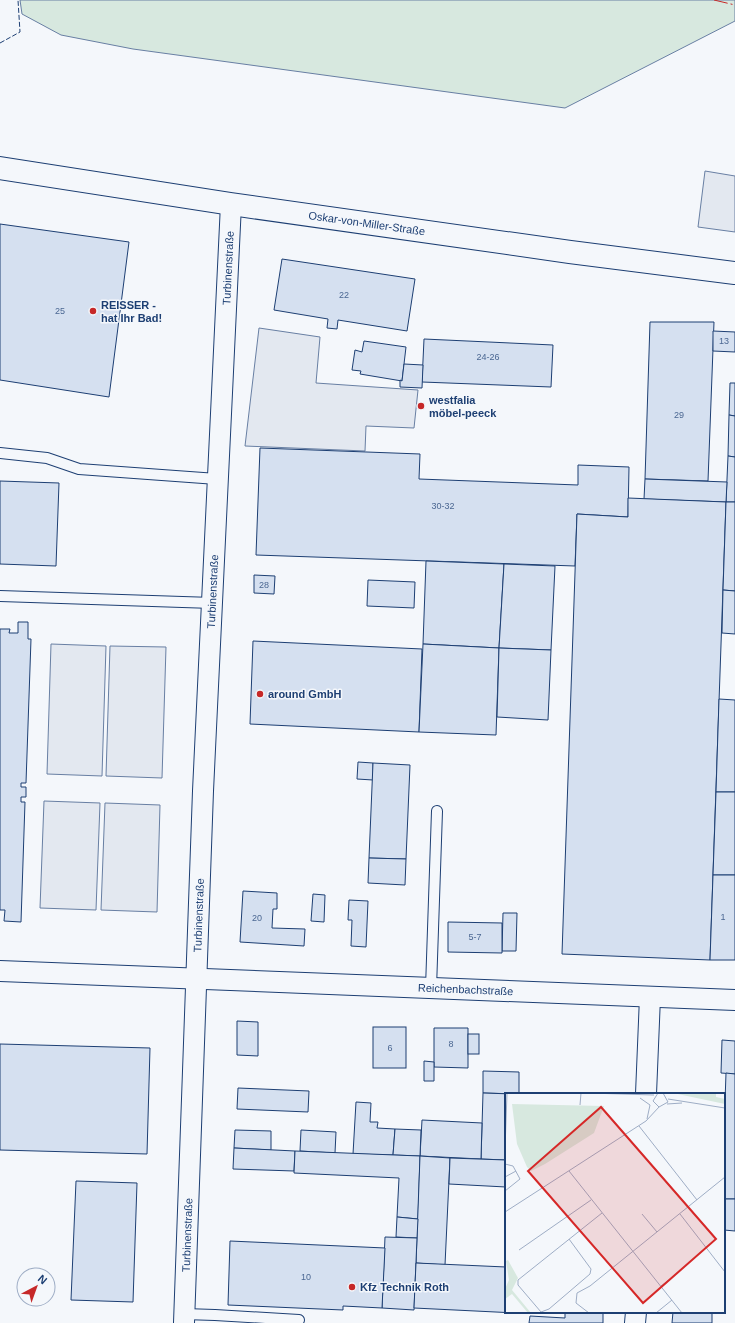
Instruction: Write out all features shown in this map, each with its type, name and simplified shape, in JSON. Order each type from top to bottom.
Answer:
[{"type":"main road","name":"Oskar-von-Miller-Straße","points":[[0,168],[231,204],[735,274]]},
{"type":"street","name":"Turbinenstraße","points":[[184,1318],[203,791],[231,204]]},
{"type":"street","points":[[0,971],[196,979]]},
{"type":"street","name":"Reichenbachstraße","points":[[196,979],[735,1000]]},
{"type":"street","points":[[646,1093],[650,997]]},
{"type":"street","points":[[635,1323],[636,1313]]},
{"type":"lane","points":[[0,453],[47,458],[79,469],[217,479]]},
{"type":"lane","points":[[0,596],[213,603]]},
{"type":"lane","points":[[431,988],[437,811]]},
{"type":"lane","points":[[184,1318],[215,1315],[299,1320]]},
{"type":"shaded area","points":[[20,0],[735,0],[735,21],[565,108],[133,49],[61,35],[22,14]]},
{"type":"shaded area","points":[[705,171],[735,176],[735,232],[698,227]]},
{"type":"shaded area","points":[[259,328],[320,337],[316,383],[418,390],[414,428],[366,426],[365,451],[245,446]]},
{"type":"shaded area","points":[[51,644],[106,646],[102,776],[47,774]]},
{"type":"shaded area","points":[[110,646],[166,647],[162,778],[106,776]]},
{"type":"shaded area","points":[[44,801],[100,803],[96,910],[40,908]]},
{"type":"shaded area","points":[[105,803],[160,805],[157,912],[101,910]]},
{"type":"building","points":[[0,224],[129,242],[109,397],[0,380]]},
{"type":"building","points":[[282,259],[415,279],[407,331],[338,320],[337,329],[327,328],[328,319],[274,310]]},
{"type":"building","points":[[650,322],[714,322],[708,481],[645,479]]},
{"type":"building","points":[[713,331],[735,332],[735,352],[713,351]]},
{"type":"building","points":[[424,339],[553,345],[551,387],[422,382]]},
{"type":"building","points":[[364,341],[406,347],[402,381],[360,374],[361,371],[352,370],[355,350],[362,352]]},
{"type":"building","points":[[404,364],[423,365],[422,388],[400,387]]},
{"type":"building","points":[[730,383],[735,383],[735,416],[729,415]]},
{"type":"building","points":[[729,415],[735,416],[735,457],[728,456]]},
{"type":"building","points":[[260,448],[420,454],[419,479],[578,485],[578,465],[629,467],[628,517],[577,514],[575,566],[256,555]]},
{"type":"building","points":[[728,456],[735,457],[735,502],[726,502]]},
{"type":"building","points":[[645,479],[727,482],[726,502],[644,499]]},
{"type":"building","points":[[0,481],[59,483],[56,566],[0,564]]},
{"type":"building","points":[[628,498],[726,502],[710,960],[562,954],[577,514],[628,517]]},
{"type":"building","points":[[726,502],[735,502],[735,591],[723,590]]},
{"type":"building","points":[[426,561],[504,564],[499,648],[423,644]]},
{"type":"building","points":[[504,564],[555,566],[551,650],[499,648]]},
{"type":"building","points":[[254,575],[275,576],[274,594],[254,593]]},
{"type":"building","points":[[368,580],[415,582],[414,608],[367,606]]},
{"type":"building","points":[[723,590],[735,591],[735,634],[722,633]]},
{"type":"building","points":[[18,622],[28,622],[28,639],[31,639],[26,783],[21,783],[21,787],[26,787],[26,797],[21,797],[21,802],[25,802],[21,922],[4,921],[5,910],[0,910],[0,629],[10,629],[9,633],[18,633]]},
{"type":"building","points":[[253,641],[422,649],[419,732],[250,724]]},
{"type":"building","points":[[423,644],[499,648],[496,735],[419,732]]},
{"type":"building","points":[[499,648],[551,650],[548,720],[497,717]]},
{"type":"building","points":[[719,699],[735,700],[735,792],[716,792]]},
{"type":"building","points":[[358,762],[373,763],[373,780],[357,779]]},
{"type":"building","points":[[373,763],[410,765],[406,859],[369,858]]},
{"type":"building","points":[[716,792],[735,792],[735,875],[713,875]]},
{"type":"building","points":[[369,858],[406,859],[405,885],[368,883]]},
{"type":"building","points":[[713,875],[735,875],[735,960],[710,960]]},
{"type":"building","points":[[243,891],[277,893],[277,909],[273,909],[272,928],[305,929],[304,946],[240,942]]},
{"type":"building","points":[[313,894],[325,895],[324,922],[311,921]]},
{"type":"building","points":[[349,900],[368,901],[366,947],[351,946],[352,920],[348,920]]},
{"type":"building","points":[[503,913],[517,913],[516,951],[502,951]]},
{"type":"building","points":[[448,922],[502,923],[502,953],[448,952]]},
{"type":"building","points":[[237,1021],[258,1022],[258,1056],[237,1055]]},
{"type":"building","points":[[373,1027],[406,1027],[406,1068],[373,1068]]},
{"type":"building","points":[[434,1028],[468,1028],[468,1068],[434,1067]]},
{"type":"building","points":[[468,1034],[479,1034],[479,1054],[468,1054]]},
{"type":"building","points":[[722,1040],[735,1041],[735,1074],[721,1073]]},
{"type":"building","points":[[0,1044],[150,1048],[147,1154],[0,1150]]},
{"type":"building","points":[[424,1061],[434,1062],[434,1081],[424,1081]]},
{"type":"building","points":[[483,1071],[519,1072],[519,1093],[483,1093]]},
{"type":"building","points":[[726,1073],[735,1074],[735,1199],[725,1199]]},
{"type":"building","points":[[238,1088],[309,1091],[308,1112],[237,1109]]},
{"type":"building","points":[[483,1093],[505,1094],[505,1160],[481,1159]]},
{"type":"building","points":[[356,1102],[371,1103],[370,1122],[378,1122],[377,1128],[395,1129],[393,1155],[353,1154]]},
{"type":"building","points":[[422,1120],[482,1123],[481,1159],[420,1156]]},
{"type":"building","points":[[395,1129],[421,1130],[420,1156],[393,1155]]},
{"type":"building","points":[[235,1130],[271,1131],[271,1150],[234,1148]]},
{"type":"building","points":[[301,1130],[336,1132],[335,1153],[300,1151]]},
{"type":"building","points":[[234,1148],[295,1151],[294,1171],[233,1169]]},
{"type":"building","points":[[295,1151],[420,1156],[418,1219],[397,1217],[399,1178],[294,1173]]},
{"type":"building","points":[[420,1156],[450,1158],[445,1265],[416,1263]]},
{"type":"building","points":[[450,1158],[505,1160],[505,1187],[449,1184]]},
{"type":"building","points":[[76,1181],[137,1183],[133,1302],[71,1300]]},
{"type":"building","points":[[725,1199],[735,1199],[735,1231],[725,1230]]},
{"type":"building","points":[[397,1217],[418,1219],[417,1238],[396,1237]]},
{"type":"building","points":[[385,1237],[417,1238],[414,1310],[382,1308]]},
{"type":"building","points":[[230,1241],[385,1248],[382,1308],[343,1306],[343,1310],[228,1305]]},
{"type":"building","points":[[416,1263],[505,1267],[505,1312],[414,1308]]},
{"type":"building","points":[[565,1313],[603,1313],[603,1323],[529,1323],[530,1316],[565,1318]]},
{"type":"building","points":[[673,1313],[712,1313],[712,1323],[672,1323]]},
{"type":"fence","points":[[0,43],[20,32],[18,0]]},
{"type":"power","points":[[714,0],[735,5]]},
{"type":"place","name":"REISSER - hat Ihr Bad!","points":[[93,311]]},
{"type":"place","name":"westfalia möbel-peeck","points":[[421,406]]},
{"type":"place","name":"around GmbH","points":[[260,694]]},
{"type":"place","name":"Kfz Technik Roth","points":[[352,1287]]}]
